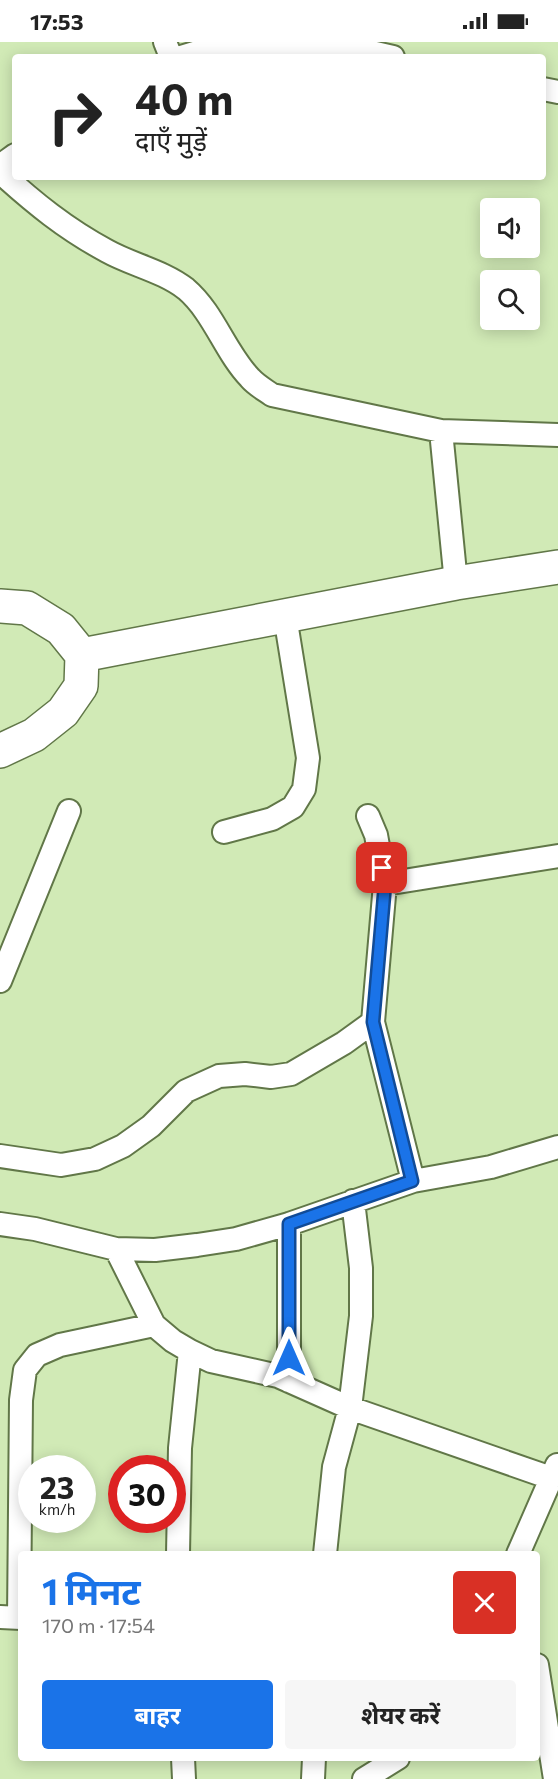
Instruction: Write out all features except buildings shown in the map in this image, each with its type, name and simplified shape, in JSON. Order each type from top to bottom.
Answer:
[{"type":"highway","points":[[82,655],[456,584],[558,567]]},
{"type":"highway","points":[[0,606],[27,608],[61,629],[82,655],[81,686],[63,712],[34,735],[0,752]]},
{"type":"street","points":[[191,54],[256,45],[325,44],[336,44],[380,54]]},
{"type":"street","points":[[0,172],[66,228],[109,252],[170,279],[184,288],[200,302],[250,378],[272,395],[441,431],[558,435]]},
{"type":"street","points":[[441,431],[456,584]]},
{"type":"street","points":[[224,832],[272,819],[293,807],[304,789],[308,758],[285,616]]},
{"type":"street","points":[[0,981],[69,811]]},
{"type":"street","points":[[368,816],[376,835],[385,884],[373,1022],[412,1181]]},
{"type":"street","points":[[385,884],[558,856]]},
{"type":"street","points":[[0,1156],[61,1165],[95,1159],[123,1146],[151,1126],[186,1091],[219,1076],[245,1074],[271,1077],[291,1074],[344,1043],[373,1022]]},
{"type":"street","points":[[0,1224],[35,1229],[116,1249],[155,1250],[197,1245],[236,1239],[289,1224],[412,1181],[491,1167],[558,1147]]},
{"type":"street","points":[[325,1551],[334,1467],[350,1407],[361,1316],[361,1268],[353,1202]]},
{"type":"street","points":[[289,1224],[289,1381]]},
{"type":"street","points":[[116,1249],[154,1325],[173,1341],[190,1351],[212,1361],[278,1376],[350,1407],[555,1471],[520,1551]]},
{"type":"street","points":[[13,1618],[21,1400],[25,1370],[37,1355],[60,1344],[154,1325]]},
{"type":"street","points":[[178,1551],[180,1448],[190,1351]]},
{"type":"street","points":[[535,1515],[558,1512]]},
{"type":"street","points":[[540,1684],[555,1779]]},
{"type":"street","points":[[183,1761],[184,1779]]},
{"type":"street","points":[[313,1779],[314,1761]]},
{"type":"street","points":[[364,1779],[393,1761]]},
{"type":"route","points":[[289,1358],[289,1224],[412,1181],[373,1022],[385,884],[382,868]]}]
